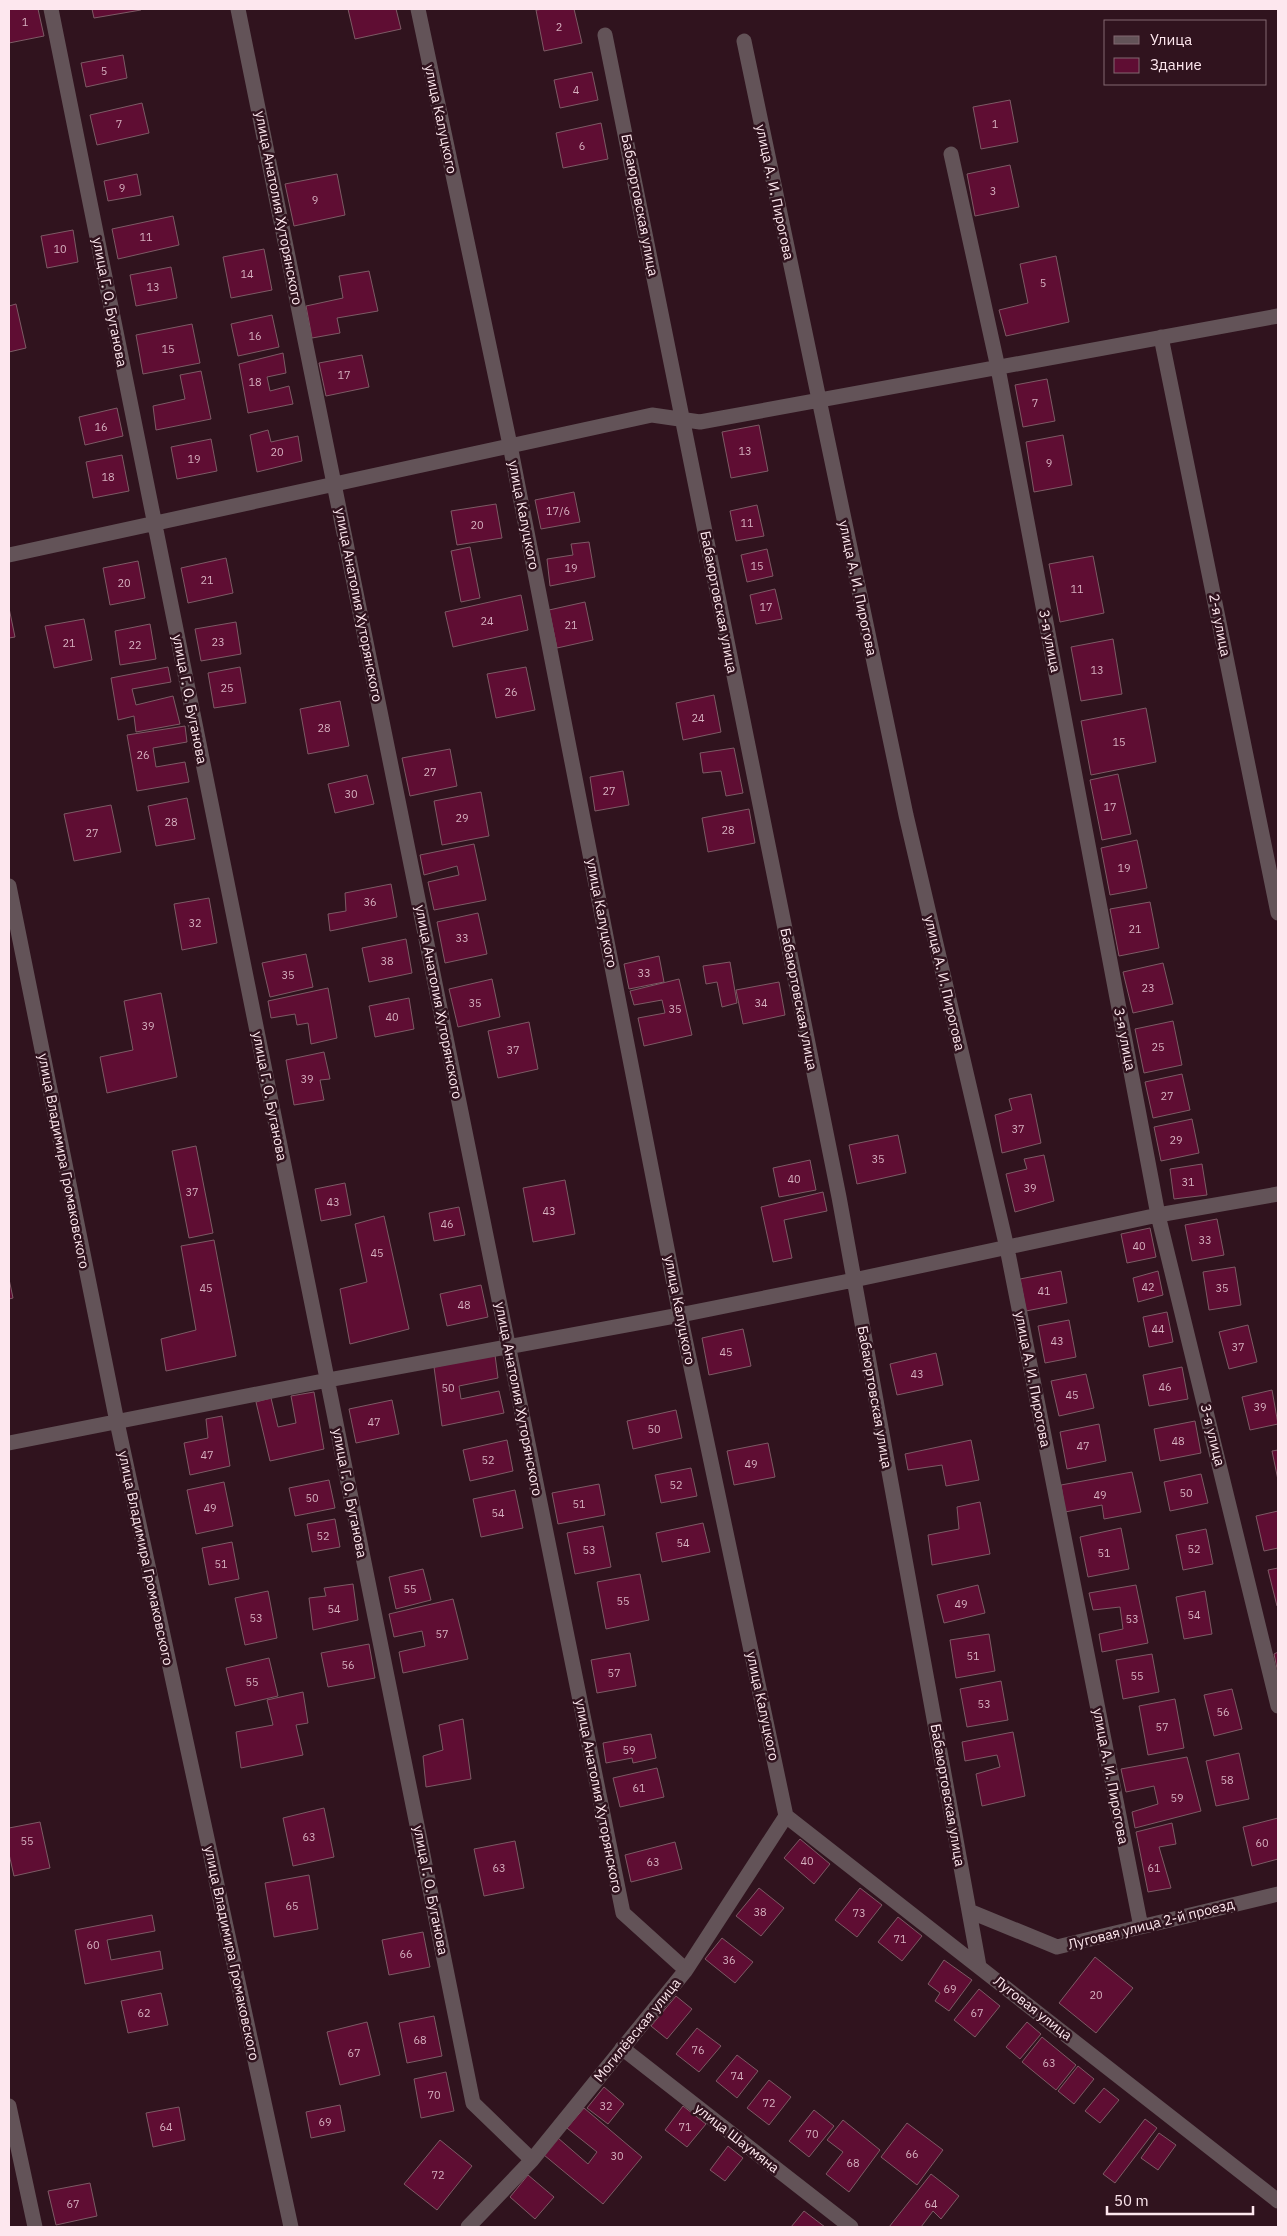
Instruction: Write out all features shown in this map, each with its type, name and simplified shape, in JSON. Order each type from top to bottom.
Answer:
[{"type":"street","name":"улица Г. О. Буганова","points":[[51,9],[474,2103],[532,2160]]},
{"type":"street","name":"улица Анатолия Хуторянского","points":[[238,9],[623,1913],[686,1970]]},
{"type":"street","name":"улица Калуцкого","points":[[418,9],[510,445],[680,1315],[786,1816]]},
{"type":"street","name":"Бабаюртовская улица","points":[[605,35],[839,1198],[979,1966]]},
{"type":"street","name":"улица А. И. Пирогова","points":[[744,41],[906,815],[1007,1248],[1141,1927]]},
{"type":"street","name":"3-я улица","points":[[950,154],[998,368],[1158,1215],[1278,1706]]},
{"type":"street","points":[[9,555],[652,415],[700,422],[1278,316]]},
{"type":"street","name":"2-я улица","points":[[1161,337],[1278,913]]},
{"type":"street","name":"улица Владимира Громаковского","points":[[9,886],[117,1422],[291,2227]]},
{"type":"street","points":[[9,1443],[328,1380],[680,1315],[1158,1215],[1278,1194]]},
{"type":"street","name":"Луговая улица","points":[[786,1816],[1278,2201]]},
{"type":"street","name":"Могилёвская улица","points":[[468,2227],[532,2160],[686,1970],[786,1816]]},
{"type":"street","name":"Луговая улица 2-й проезд","points":[[969,1911],[1057,1947],[1278,1894]]},
{"type":"street","name":"улица Шаумяна","points":[[622,2048],[851,2227]]},
{"type":"street","points":[[9,2106],[35,2227]]},
{"type":"building","points":[[9,9],[38,9],[44,36],[9,43]]},
{"type":"building","points":[[92,9],[141,9],[141,10],[94,18]]},
{"type":"building","points":[[348,9],[396,9],[401,29],[355,39]]},
{"type":"building","points":[[574,9],[582,43],[544,51],[536,10]]},
{"type":"building","points":[[123,55],[127,78],[86,87],[81,63]]},
{"type":"building","points":[[592,72],[598,100],[560,108],[554,80]]},
{"type":"building","points":[[1010,100],[1018,142],[981,149],[973,107]]},
{"type":"building","points":[[142,103],[149,133],[97,145],[90,115]]},
{"type":"building","points":[[601,123],[608,159],[563,168],[556,133]]},
{"type":"building","points":[[1010,165],[1019,207],[975,216],[967,174]]},
{"type":"building","points":[[137,174],[141,195],[108,201],[104,181]]},
{"type":"building","points":[[337,174],[345,215],[294,226],[285,184]]},
{"type":"building","points":[[173,216],[179,245],[118,259],[112,229]]},
{"type":"building","points":[[73,230],[78,262],[47,268],[41,236]]},
{"type":"building","points":[[264,249],[272,290],[231,298],[223,257]]},
{"type":"building","points":[[1056,256],[1069,322],[1006,336],[999,310],[1028,303],[1020,264]]},
{"type":"building","points":[[171,267],[177,298],[136,306],[130,275]]},
{"type":"building","points":[[369,271],[378,311],[337,318],[340,333],[312,338],[306,306],[343,298],[339,276]]},
{"type":"building","points":[[16,304],[26,348],[9,352],[9,306]]},
{"type":"building","points":[[272,315],[279,347],[238,356],[231,324]]},
{"type":"building","points":[[192,324],[200,363],[143,374],[136,335]]},
{"type":"building","points":[[283,353],[286,373],[267,377],[270,391],[289,386],[293,404],[248,413],[239,364]]},
{"type":"building","points":[[362,355],[369,387],[326,396],[319,363]]},
{"type":"building","points":[[201,371],[211,419],[156,430],[153,406],[185,399],[180,375]]},
{"type":"building","points":[[1047,379],[1055,421],[1023,427],[1015,385]]},
{"type":"building","points":[[117,408],[123,436],[85,445],[79,417]]},
{"type":"building","points":[[759,425],[768,471],[731,478],[722,432]]},
{"type":"building","points":[[268,430],[271,442],[298,436],[302,461],[257,472],[250,435]]},
{"type":"building","points":[[1063,435],[1072,485],[1034,492],[1026,442]]},
{"type":"building","points":[[211,439],[217,471],[177,479],[171,447]]},
{"type":"building","points":[[122,455],[129,491],[93,498],[86,462]]},
{"type":"building","points":[[574,492],[580,522],[541,529],[535,500]]},
{"type":"building","points":[[496,504],[502,538],[457,545],[451,511]]},
{"type":"building","points":[[757,505],[764,536],[736,541],[730,511]]},
{"type":"building","points":[[589,542],[595,577],[550,586],[547,559],[573,555],[571,544]]},
{"type":"building","points":[[470,547],[480,598],[461,602],[451,551]]},
{"type":"building","points":[[767,549],[773,576],[747,582],[741,555]]},
{"type":"building","points":[[1093,556],[1104,613],[1060,622],[1049,564]]},
{"type":"building","points":[[226,558],[233,593],[188,603],[181,568]]},
{"type":"building","points":[[138,561],[145,598],[110,605],[103,568]]},
{"type":"building","points":[[775,589],[782,619],[756,624],[750,595]]},
{"type":"building","points":[[521,595],[528,630],[453,647],[445,612]]},
{"type":"building","points":[[585,602],[593,640],[557,648],[549,610]]},
{"type":"building","points":[[9,608],[15,637],[9,638]]},
{"type":"building","points":[[84,619],[92,660],[54,668],[45,626]]},
{"type":"building","points":[[236,622],[241,654],[201,661],[195,629]]},
{"type":"building","points":[[150,624],[156,659],[120,665],[115,631]]},
{"type":"building","points":[[1113,639],[1122,694],[1081,701],[1071,647]]},
{"type":"building","points":[[168,667],[171,682],[132,689],[136,705],[173,696],[180,724],[136,732],[134,716],[118,720],[111,678]]},
{"type":"building","points":[[240,667],[246,703],[214,708],[208,673]]},
{"type":"building","points":[[526,667],[535,710],[496,718],[487,674]]},
{"type":"building","points":[[714,695],[721,732],[683,740],[676,703]]},
{"type":"building","points":[[340,701],[349,746],[308,754],[300,709]]},
{"type":"building","points":[[1146,708],[1156,762],[1091,775],[1081,721]]},
{"type":"building","points":[[185,726],[187,742],[153,748],[156,767],[185,762],[189,782],[137,791],[127,735]]},
{"type":"building","points":[[734,748],[743,793],[726,796],[721,771],[703,773],[700,753]]},
{"type":"building","points":[[450,749],[457,786],[410,796],[402,758]]},
{"type":"building","points":[[623,771],[629,805],[595,811],[590,777]]},
{"type":"building","points":[[1118,774],[1131,834],[1102,840],[1090,780]]},
{"type":"building","points":[[367,775],[374,804],[335,813],[328,784]]},
{"type":"building","points":[[481,792],[489,836],[442,845],[434,801]]},
{"type":"building","points":[[187,798],[195,839],[156,846],[148,806]]},
{"type":"building","points":[[111,805],[121,852],[74,861],[64,814]]},
{"type":"building","points":[[749,809],[755,843],[708,852],[702,818]]},
{"type":"building","points":[[1137,840],[1147,888],[1110,895],[1101,848]]},
{"type":"building","points":[[474,844],[486,900],[434,910],[428,882],[459,875],[457,866],[424,875],[420,855]]},
{"type":"building","points":[[391,884],[397,917],[330,931],[328,914],[346,911],[345,893]]},
{"type":"building","points":[[209,898],[217,943],[182,950],[174,904]]},
{"type":"building","points":[[1150,902],[1159,948],[1119,956],[1110,909]]},
{"type":"building","points":[[478,913],[487,954],[445,963],[437,922]]},
{"type":"building","points":[[406,939],[412,973],[369,982],[362,948]]},
{"type":"building","points":[[306,954],[313,987],[270,997],[262,963]]},
{"type":"building","points":[[659,956],[664,982],[629,989],[624,964]]},
{"type":"building","points":[[730,962],[737,1003],[722,1007],[717,982],[706,984],[703,966]]},
{"type":"building","points":[[1163,963],[1173,1004],[1133,1013],[1123,972]]},
{"type":"building","points":[[492,979],[500,1017],[458,1027],[449,989]]},
{"type":"building","points":[[679,979],[692,1035],[644,1046],[638,1018],[665,1013],[662,1000],[634,1005],[630,991]]},
{"type":"building","points":[[779,982],[785,1015],[743,1024],[736,990]]},
{"type":"building","points":[[328,988],[337,1038],[311,1044],[308,1023],[297,1025],[295,1014],[271,1018],[268,1001]]},
{"type":"building","points":[[161,993],[177,1077],[107,1093],[100,1057],[133,1050],[124,1001]]},
{"type":"building","points":[[409,998],[414,1029],[375,1037],[369,1006]]},
{"type":"building","points":[[1173,1021],[1182,1065],[1144,1073],[1135,1029]]},
{"type":"building","points":[[529,1022],[538,1069],[498,1078],[488,1031]]},
{"type":"building","points":[[324,1052],[330,1079],[320,1080],[324,1100],[294,1105],[286,1060]]},
{"type":"building","points":[[1182,1074],[1190,1110],[1153,1118],[1145,1082]]},
{"type":"building","points":[[1031,1094],[1041,1143],[1002,1153],[995,1115],[1012,1110],[1009,1099]]},
{"type":"building","points":[[1192,1119],[1199,1153],[1161,1161],[1154,1127]]},
{"type":"building","points":[[898,1135],[906,1173],[857,1184],[849,1145]]},
{"type":"building","points":[[196,1146],[213,1233],[189,1238],[172,1151]]},
{"type":"building","points":[[1044,1155],[1054,1201],[1015,1212],[1006,1174],[1027,1169],[1024,1159]]},
{"type":"building","points":[[810,1160],[816,1190],[779,1197],[773,1168]]},
{"type":"building","points":[[1202,1164],[1207,1195],[1174,1199],[1170,1169]]},
{"type":"building","points":[[565,1180],[575,1234],[533,1242],[523,1188]]},
{"type":"building","points":[[345,1183],[351,1215],[321,1221],[315,1189]]},
{"type":"building","points":[[823,1192],[827,1211],[784,1220],[792,1258],[773,1262],[761,1207]]},
{"type":"building","points":[[459,1207],[465,1235],[434,1241],[429,1213]]},
{"type":"building","points":[[384,1216],[409,1329],[350,1344],[340,1289],[367,1282],[355,1224]]},
{"type":"building","points":[[1217,1219],[1224,1255],[1192,1261],[1185,1225]]},
{"type":"building","points":[[1150,1228],[1156,1257],[1127,1263],[1121,1234]]},
{"type":"building","points":[[214,1240],[236,1356],[166,1371],[161,1339],[196,1330],[181,1246]]},
{"type":"building","points":[[1235,1267],[1241,1305],[1209,1310],[1203,1272]]},
{"type":"building","points":[[1061,1271],[1067,1303],[1026,1311],[1020,1279]]},
{"type":"building","points":[[1158,1271],[1163,1295],[1138,1302],[1133,1278]]},
{"type":"building","points":[[9,1279],[13,1298],[9,1299]]},
{"type":"building","points":[[481,1285],[488,1317],[447,1326],[440,1294]]},
{"type":"building","points":[[1167,1312],[1173,1342],[1149,1347],[1143,1317]]},
{"type":"building","points":[[1069,1320],[1076,1357],[1045,1363],[1038,1326]]},
{"type":"building","points":[[1248,1325],[1257,1362],[1229,1369],[1219,1332]]},
{"type":"building","points":[[743,1329],[751,1366],[709,1375],[702,1338]]},
{"type":"building","points":[[936,1353],[943,1385],[897,1395],[890,1364]]},
{"type":"building","points":[[495,1355],[498,1378],[459,1386],[461,1399],[499,1391],[504,1413],[442,1426],[434,1367]]},
{"type":"building","points":[[1182,1367],[1188,1399],[1149,1406],[1143,1375]]},
{"type":"building","points":[[1086,1374],[1094,1408],[1059,1416],[1051,1381]]},
{"type":"building","points":[[1272,1390],[1278,1424],[1250,1430],[1242,1397]]},
{"type":"building","points":[[314,1392],[324,1449],[270,1461],[256,1402],[271,1398],[278,1427],[296,1423],[291,1396]]},
{"type":"building","points":[[392,1400],[399,1434],[356,1443],[349,1409]]},
{"type":"building","points":[[676,1410],[682,1438],[633,1449],[627,1421]]},
{"type":"building","points":[[222,1416],[230,1466],[190,1475],[184,1443],[208,1438],[206,1419]]},
{"type":"building","points":[[1195,1421],[1201,1453],[1160,1461],[1154,1429]]},
{"type":"building","points":[[1099,1424],[1106,1461],[1067,1469],[1060,1432]]},
{"type":"building","points":[[507,1440],[513,1471],[470,1481],[463,1450]]},
{"type":"building","points":[[971,1440],[979,1480],[946,1486],[942,1465],[908,1470],[905,1454]]},
{"type":"building","points":[[768,1443],[775,1477],[734,1485],[727,1451]]},
{"type":"building","points":[[1278,1450],[1278,1480],[1272,1451]]},
{"type":"building","points":[[691,1468],[697,1496],[661,1503],[655,1475]]},
{"type":"building","points":[[1132,1472],[1141,1512],[1104,1519],[1102,1505],[1065,1512],[1061,1485]]},
{"type":"building","points":[[1201,1474],[1208,1503],[1170,1511],[1164,1482]]},
{"type":"building","points":[[329,1480],[335,1508],[295,1516],[289,1488]]},
{"type":"building","points":[[224,1482],[233,1526],[196,1534],[187,1490]]},
{"type":"building","points":[[599,1484],[605,1515],[558,1524],[552,1493]]},
{"type":"building","points":[[515,1490],[523,1528],[481,1537],[473,1499]]},
{"type":"building","points":[[980,1502],[990,1554],[932,1565],[928,1535],[959,1529],[957,1507]]},
{"type":"building","points":[[1278,1511],[1278,1548],[1264,1551],[1256,1516]]},
{"type":"building","points":[[335,1519],[340,1547],[312,1552],[307,1524]]},
{"type":"building","points":[[703,1523],[710,1552],[662,1562],[656,1533]]},
{"type":"building","points":[[603,1526],[611,1567],[575,1574],[567,1533]]},
{"type":"building","points":[[1121,1528],[1129,1569],[1088,1577],[1080,1537]]},
{"type":"building","points":[[1206,1529],[1213,1564],[1183,1570],[1176,1535]]},
{"type":"building","points":[[232,1542],[239,1579],[209,1585],[202,1548]]},
{"type":"building","points":[[1278,1568],[1278,1606],[1277,1606],[1268,1570]]},
{"type":"building","points":[[423,1569],[431,1600],[396,1609],[389,1577]]},
{"type":"building","points":[[640,1574],[649,1620],[606,1629],[597,1582]]},
{"type":"building","points":[[353,1584],[358,1620],[313,1630],[309,1598],[326,1596],[324,1588]]},
{"type":"building","points":[[978,1585],[985,1613],[944,1623],[937,1595]]},
{"type":"building","points":[[1136,1585],[1148,1643],[1102,1652],[1099,1634],[1123,1629],[1120,1607],[1093,1610],[1089,1593]]},
{"type":"building","points":[[268,1591],[277,1638],[245,1645],[235,1598]]},
{"type":"building","points":[[1205,1591],[1212,1634],[1184,1639],[1176,1597]]},
{"type":"building","points":[[453,1599],[468,1659],[403,1673],[399,1652],[425,1646],[422,1631],[394,1637],[389,1614]]},
{"type":"building","points":[[989,1634],[995,1671],[956,1678],[950,1640]]},
{"type":"building","points":[[369,1644],[375,1678],[328,1687],[321,1653]]},
{"type":"building","points":[[1278,1652],[1278,1673],[1274,1654]]},
{"type":"building","points":[[630,1653],[636,1686],[597,1693],[591,1660]]},
{"type":"building","points":[[1152,1654],[1159,1692],[1123,1699],[1116,1660]]},
{"type":"building","points":[[269,1658],[278,1696],[235,1706],[226,1668]]},
{"type":"building","points":[[1001,1681],[1008,1720],[967,1727],[960,1689]]},
{"type":"building","points":[[1232,1689],[1242,1729],[1214,1736],[1204,1695]]},
{"type":"building","points":[[303,1692],[308,1723],[296,1725],[303,1755],[241,1768],[236,1732],[273,1725],[267,1700]]},
{"type":"building","points":[[1175,1699],[1184,1748],[1148,1755],[1139,1706]]},
{"type":"building","points":[[463,1719],[471,1779],[426,1787],[423,1756],[443,1750],[439,1725]]},
{"type":"building","points":[[1013,1732],[1025,1796],[982,1806],[976,1774],[1000,1767],[997,1755],[965,1761],[962,1742]]},
{"type":"building","points":[[651,1734],[656,1758],[633,1763],[632,1758],[606,1763],[603,1743]]},
{"type":"building","points":[[1239,1753],[1249,1799],[1216,1806],[1206,1761]]},
{"type":"building","points":[[1187,1757],[1201,1811],[1135,1828],[1132,1812],[1158,1804],[1154,1786],[1126,1792],[1121,1769]]},
{"type":"building","points":[[657,1768],[664,1797],[620,1807],[613,1778]]},
{"type":"building","points":[[324,1808],[334,1857],[293,1866],[283,1818]]},
{"type":"building","points":[[1278,1818],[1278,1859],[1252,1866],[1243,1827]]},
{"type":"building","points":[[40,1822],[50,1868],[14,1876],[9,1854],[9,1828]]},
{"type":"building","points":[[1172,1823],[1176,1844],[1159,1847],[1171,1888],[1148,1892],[1136,1832]]},
{"type":"building","points":[[800,1839],[830,1864],[814,1884],[784,1858]]},
{"type":"building","points":[[515,1841],[524,1888],[484,1896],[474,1849]]},
{"type":"building","points":[[675,1842],[682,1869],[631,1882],[625,1855]]},
{"type":"building","points":[[309,1875],[318,1929],[274,1937],[265,1883]]},
{"type":"building","points":[[759,1888],[784,1908],[761,1936],[736,1916]]},
{"type":"building","points":[[860,1888],[882,1905],[857,1937],[835,1920]]},
{"type":"building","points":[[152,1915],[155,1931],[107,1940],[111,1960],[160,1951],[163,1969],[85,1984],[75,1930]]},
{"type":"building","points":[[898,1917],[922,1936],[902,1961],[878,1942]]},
{"type":"building","points":[[423,1932],[430,1967],[389,1975],[382,1940]]},
{"type":"building","points":[[722,1938],[753,1962],[735,1983],[705,1959]]},
{"type":"building","points":[[1095,1957],[1133,1988],[1096,2033],[1059,2003]]},
{"type":"building","points":[[944,1960],[972,1980],[949,2011],[935,2001],[940,1993],[928,1984]]},
{"type":"building","points":[[979,1989],[1000,2006],[975,2037],[954,2020]]},
{"type":"building","points":[[161,1993],[168,2025],[128,2033],[121,2001]]},
{"type":"building","points":[[676,1996],[692,2009],[667,2039],[651,2026]]},
{"type":"building","points":[[434,2016],[442,2056],[407,2063],[399,2023]]},
{"type":"building","points":[[367,2022],[380,2075],[340,2085],[327,2032]]},
{"type":"building","points":[[1027,2022],[1041,2034],[1020,2059],[1006,2047]]},
{"type":"building","points":[[697,2028],[721,2046],[699,2072],[676,2054]]},
{"type":"building","points":[[1042,2037],[1076,2065],[1056,2090],[1022,2062]]},
{"type":"building","points":[[737,2055],[758,2071],[737,2098],[716,2081]]},
{"type":"building","points":[[1078,2066],[1094,2079],[1074,2104],[1058,2091]]},
{"type":"building","points":[[446,2072],[454,2111],[421,2118],[414,2079]]},
{"type":"building","points":[[769,2080],[791,2097],[769,2125],[747,2108]]},
{"type":"building","points":[[604,2087],[624,2104],[608,2124],[587,2108]]},
{"type":"building","points":[[1104,2088],[1119,2100],[1100,2123],[1085,2111]]},
{"type":"building","points":[[340,2105],[345,2131],[311,2138],[306,2112]]},
{"type":"building","points":[[683,2106],[706,2124],[687,2147],[665,2130]]},
{"type":"building","points":[[179,2107],[185,2140],[153,2147],[146,2113]]},
{"type":"building","points":[[584,2108],[642,2157],[603,2204],[544,2155],[558,2138],[588,2164],[597,2152],[567,2128]]},
{"type":"building","points":[[814,2110],[834,2126],[809,2157],[789,2141]]},
{"type":"building","points":[[1145,2119],[1157,2128],[1115,2183],[1103,2174]]},
{"type":"building","points":[[843,2120],[880,2150],[849,2192],[826,2174],[843,2152],[827,2140]]},
{"type":"building","points":[[907,2123],[943,2150],[917,2185],[881,2157]]},
{"type":"building","points":[[1159,2133],[1176,2145],[1158,2170],[1141,2158]]},
{"type":"building","points":[[440,2140],[472,2166],[437,2210],[404,2184]]},
{"type":"building","points":[[728,2146],[743,2158],[725,2181],[710,2170]]},
{"type":"building","points":[[931,2174],[959,2196],[941,2219],[933,2211],[921,2227],[889,2227]]},
{"type":"building","points":[[528,2175],[554,2197],[535,2219],[510,2197]]},
{"type":"building","points":[[90,2183],[97,2216],[56,2225],[48,2191]]},
{"type":"building","points":[[804,2211],[825,2227],[791,2227]]}]
